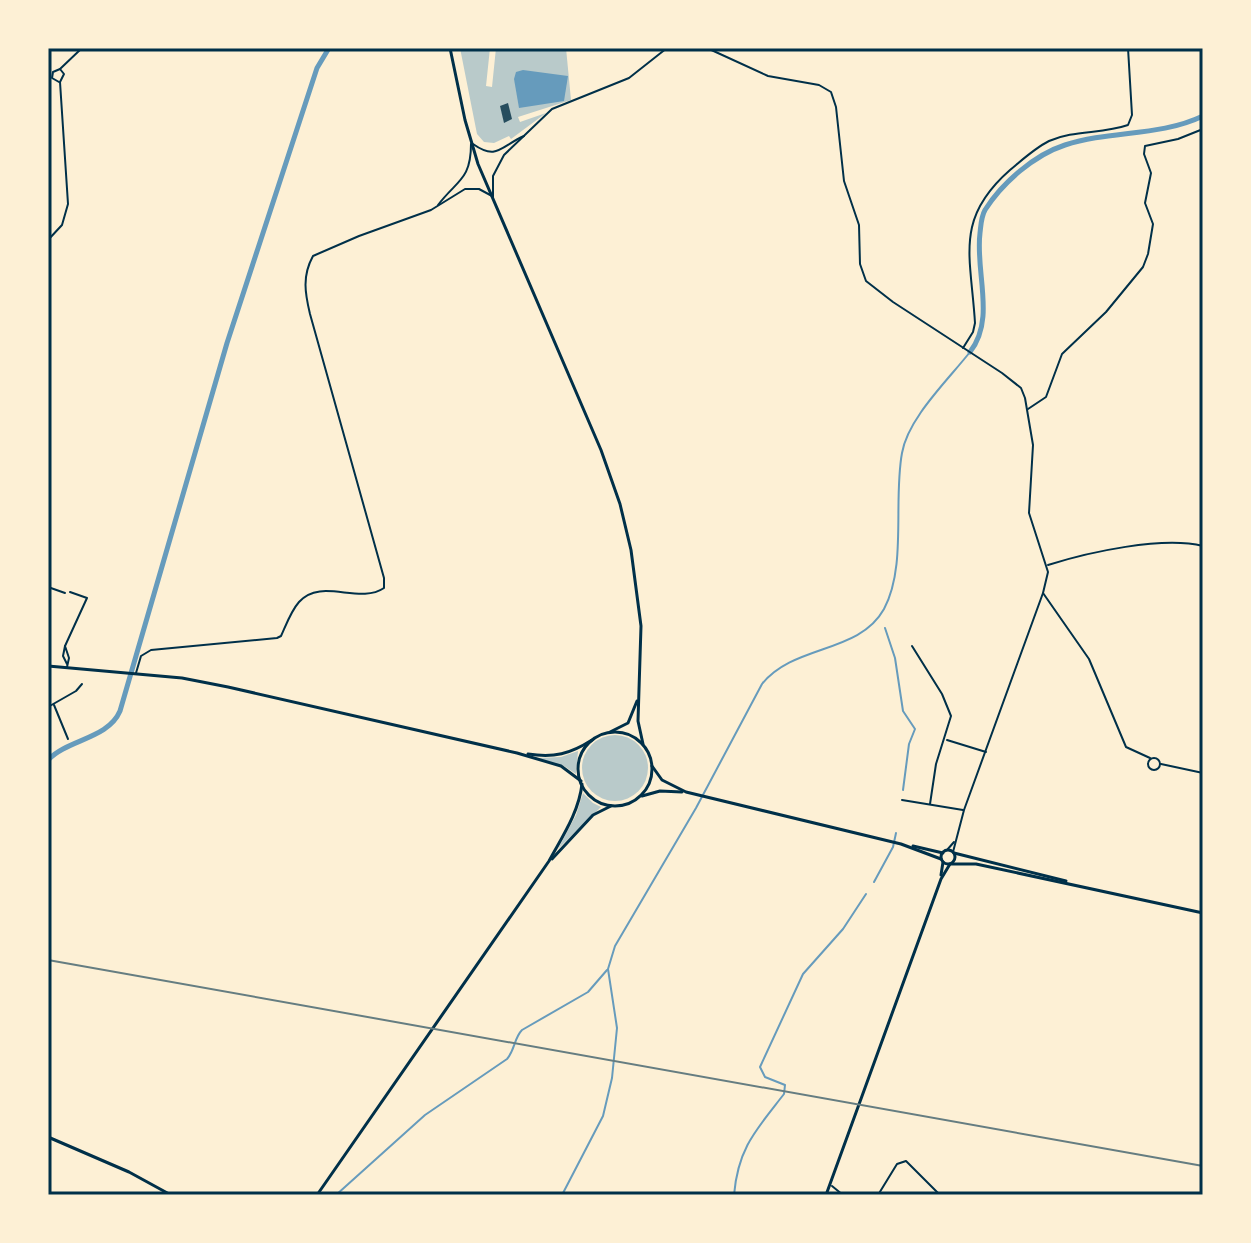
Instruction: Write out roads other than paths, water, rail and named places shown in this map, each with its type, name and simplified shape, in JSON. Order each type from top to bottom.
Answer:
[{"type":"main road","points":[[450,48],[471,143],[601,450],[620,504],[631,550],[641,626],[638,726],[652,766],[662,780],[707,798],[1203,913]]},
{"type":"main road","points":[[48,666],[67,665],[182,678],[517,753],[561,766],[596,800],[612,806]]},
{"type":"main road","points":[[517,753],[563,755],[623,727],[631,719],[638,697]]},
{"type":"main road","points":[[610,732],[629,734],[643,744]]},
{"type":"main road","points":[[317,1195],[549,861],[580,798],[580,758],[592,740]]},
{"type":"main road","points":[[639,797],[651,779],[652,766]]},
{"type":"main road","points":[[549,861],[593,815],[660,791],[686,792]]},
{"type":"main road","points":[[896,843],[951,864],[976,864],[1077,884]]},
{"type":"main road","points":[[941,879],[945,852]]},
{"type":"main road","points":[[826,1195],[941,879],[955,859],[954,853]]},
{"type":"main road","points":[[48,1137],[129,1172],[171,1195]]},
{"type":"street","points":[[60,82],[53,80],[50,73],[60,69],[82,48]]},
{"type":"street","points":[[136,674],[141,656],[151,650],[277,638],[300,600],[314,593],[364,595],[384,588],[384,578],[305,291],[305,275],[313,256],[437,206],[470,188],[493,197],[493,176],[504,155],[552,109],[629,78],[667,48]]},
{"type":"street","points":[[707,48],[768,76],[819,85],[831,92],[836,107],[844,181],[859,225],[861,273],[873,288],[1021,388],[1028,409],[1033,458],[1029,513],[1048,572],[964,810],[954,841],[954,853]]},
{"type":"street","points":[[964,349],[975,323],[970,243],[979,204],[994,184],[1048,141],[1128,125],[1132,115],[1128,48]]},
{"type":"street","points":[[48,240],[62,225],[68,204],[60,82],[64,77],[60,69]]},
{"type":"street","points":[[1028,409],[1046,397],[1062,354],[1106,312],[1143,267],[1153,224],[1145,199],[1151,173],[1144,154],[1145,146],[1178,139],[1203,129]]},
{"type":"street","points":[[437,206],[464,179],[471,163],[471,143],[490,153],[525,136]]},
{"type":"street","points":[[1047,565],[1069,558],[1162,543],[1187,542],[1203,546]]},
{"type":"street","points":[[48,587],[65,593]]},
{"type":"street","points":[[67,665],[63,656],[65,646],[87,598],[70,592]]},
{"type":"street","points":[[1043,593],[1089,659],[1121,740],[1126,747],[1150,760]]},
{"type":"street","points":[[912,646],[950,711],[951,719],[936,764],[930,804]]},
{"type":"street","points":[[48,707],[76,691],[82,684]]},
{"type":"street","points":[[54,704],[68,739]]},
{"type":"street","points":[[946,740],[986,752]]},
{"type":"street","points":[[1150,760],[1156,757],[1161,764],[1203,773]]},
{"type":"street","points":[[1150,760],[1149,767],[1154,770],[1161,764]]},
{"type":"street","points":[[902,800],[964,810]]},
{"type":"street","points":[[945,852],[954,841]]},
{"type":"street","points":[[878,1195],[897,1164],[906,1161],[940,1195]]},
{"type":"street","points":[[830,1185],[843,1195]]},
{"type":"water","points":[[523,70],[568,76],[564,101],[519,108],[514,79],[516,72]]},
{"type":"waterway","points":[[48,760],[66,747],[106,728],[120,711],[227,343],[317,68],[329,48]]},
{"type":"waterway","points":[[970,352],[982,325],[979,248],[982,218],[992,200],[1010,180],[1031,163],[1065,145],[1169,127],[1203,116]]},
{"type":"waterway","points":[[562,1195],[603,1116],[612,1078],[617,1028],[608,969],[615,946],[696,808],[762,684],[775,671],[791,662],[859,634],[873,624],[884,609],[895,573],[900,472],[906,440],[920,413],[970,352]]},
{"type":"waterway","points":[[885,628],[895,658],[903,711],[915,729],[909,744],[903,790]]},
{"type":"waterway","points":[[874,882],[893,847],[896,833]]},
{"type":"waterway","points":[[734,1195],[744,1152],[784,1094],[785,1085],[765,1077],[760,1067],[803,974],[843,929],[866,894]]},
{"type":"waterway","points":[[336,1195],[425,1115],[507,1059],[522,1030],[588,992],[607,970]]},
{"type":"railway","points":[[48,960],[1203,1166]]}]
